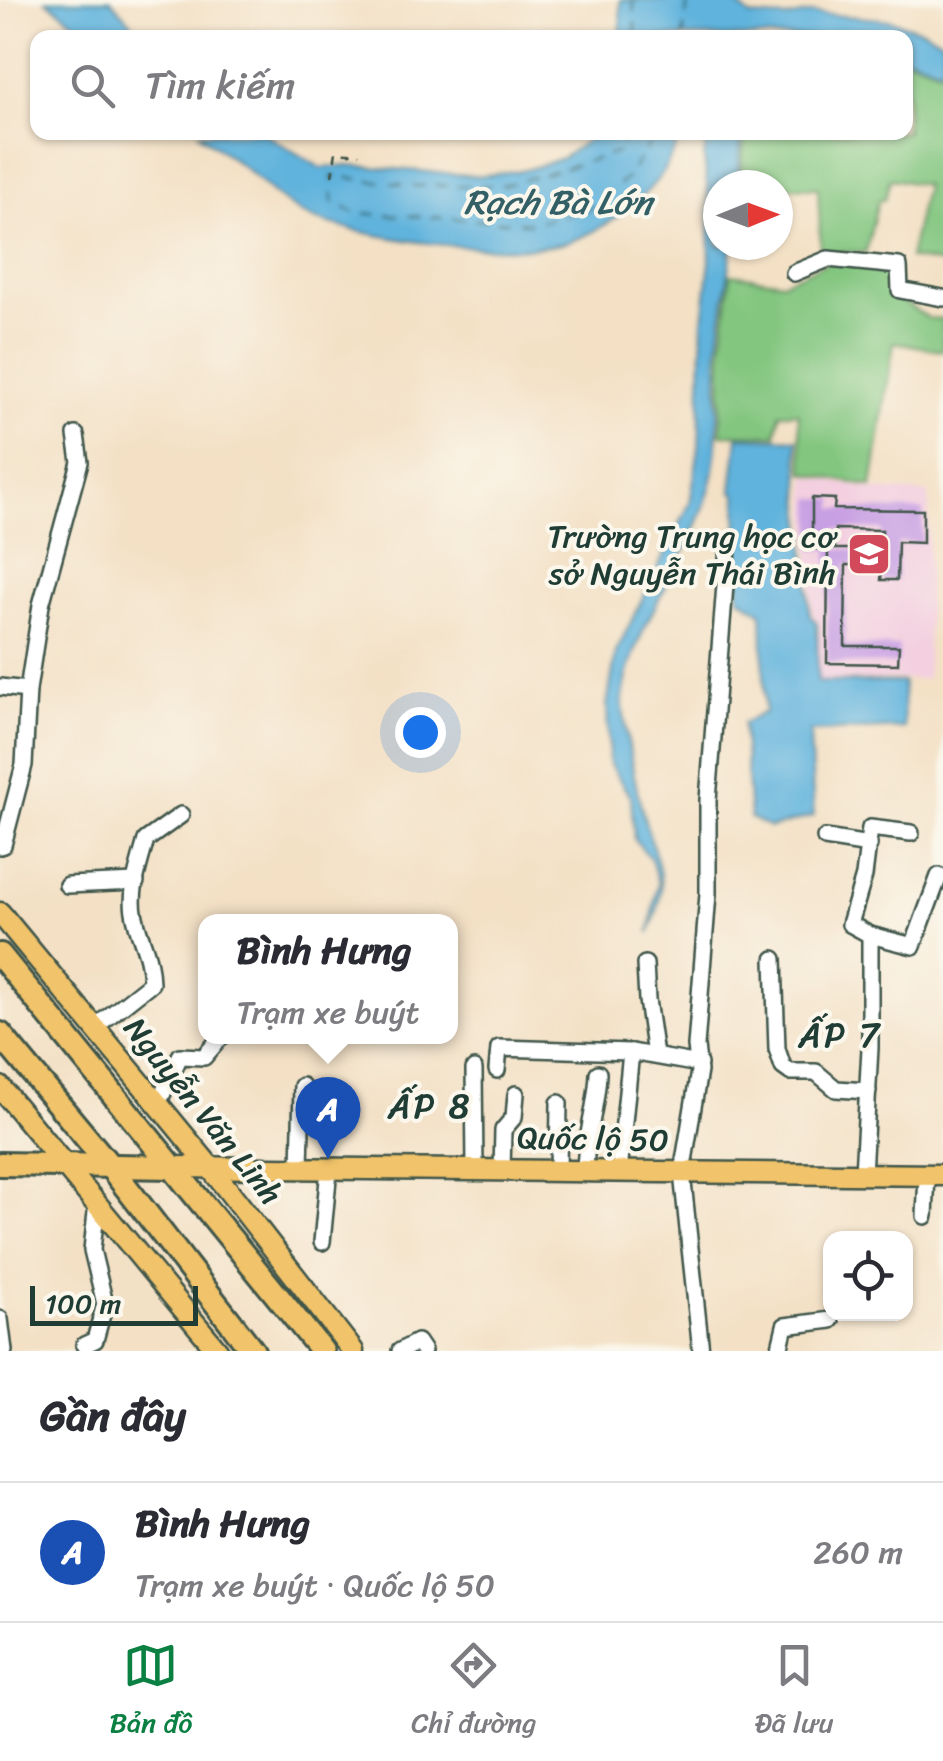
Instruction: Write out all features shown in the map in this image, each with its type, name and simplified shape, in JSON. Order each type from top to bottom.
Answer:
[{"type":"highway","name":"Nguyễn Văn Linh","points":[[0,955],[322,1351]]},
{"type":"highway","points":[[0,1034],[109,1165],[253,1351]]},
{"type":"highway","name":"Quốc lộ 50","points":[[0,1164],[174,1167]]},
{"type":"main road","name":"Nguyễn Văn Linh","points":[[0,913],[210,1168],[353,1351]]},
{"type":"main road","points":[[0,1087],[218,1351]]},
{"type":"main road","name":"Quốc lộ 50","points":[[174,1167],[935,1175]]},
{"type":"street","points":[[794,273],[828,260],[899,266],[900,290],[943,298]]},
{"type":"street","points":[[0,846],[24,765],[28,690],[48,574],[80,462],[76,435]]},
{"type":"street","points":[[701,1351],[682,1172],[698,1064],[696,1046],[708,894],[708,800],[728,548]]},
{"type":"street","points":[[0,687],[28,690]]},
{"type":"street","points":[[94,1028],[150,983],[150,956],[133,910],[136,882],[146,840],[182,814]]},
{"type":"street","points":[[911,833],[870,828],[850,924],[870,935],[913,946],[939,876]]},
{"type":"street","points":[[825,838],[869,846]]},
{"type":"street","points":[[67,885],[136,882]]},
{"type":"street","points":[[863,1174],[870,935]]},
{"type":"street","points":[[774,959],[777,1049],[783,1067],[790,1072],[816,1072],[836,1089],[868,1091]]},
{"type":"street","points":[[646,964],[656,1056]]},
{"type":"street","points":[[158,1104],[180,1056],[204,1058],[215,1044]]},
{"type":"street","points":[[497,1070],[499,1048],[631,1052],[698,1064]]},
{"type":"street","points":[[619,1172],[631,1052]]},
{"type":"street","points":[[474,1069],[475,1170]]},
{"type":"street","points":[[586,1172],[586,1141],[597,1102],[598,1073]]},
{"type":"street","points":[[300,1168],[302,1086]]},
{"type":"street","points":[[502,1170],[504,1130],[514,1118],[516,1094]]},
{"type":"street","points":[[558,1171],[559,1103]]},
{"type":"street","points":[[322,1242],[330,1169]]},
{"type":"street","points":[[925,1216],[935,1175]]},
{"type":"street","points":[[84,1345],[94,1340],[105,1304],[92,1250],[97,1202]]},
{"type":"street","points":[[0,1319],[4,1351]]},
{"type":"street","points":[[779,1351],[785,1326],[824,1321]]},
{"type":"street","points":[[400,1351],[417,1342],[422,1351]]},
{"type":"path","points":[[332,176],[336,152],[360,154]]},
{"type":"shaded area","name":"Trường Trung học cơ sở Nguyễn Thái Bình","points":[[806,476],[874,490],[929,493],[927,679],[819,681],[819,622],[812,614]]},
{"type":"green space","points":[[913,60],[943,71],[943,264],[909,258],[925,185],[890,179],[885,199],[878,201],[866,252],[821,252],[818,188],[793,187],[793,170],[741,170],[744,140],[913,140]]},
{"type":"green space","points":[[829,262],[897,268],[897,298],[928,318],[943,319],[943,351],[894,342],[872,487],[804,473],[798,413],[780,413],[776,435],[721,434],[722,344],[731,274],[782,282]]},
{"type":"water","points":[[46,0],[111,0],[138,30],[85,30]]},
{"type":"water","points":[[620,0],[732,0],[750,16],[785,18],[813,13],[891,20],[925,31],[943,41],[943,69],[913,58],[913,30],[621,30]]},
{"type":"water","name":"Rạch Bà Lớn","points":[[208,140],[275,140],[321,168],[347,165],[480,176],[529,169],[562,158],[587,140],[680,140],[658,179],[619,216],[571,241],[547,246],[435,244],[357,231],[301,213]]},
{"type":"water","points":[[707,140],[741,140],[738,170],[705,170]]},
{"type":"water","points":[[730,260],[719,343],[718,429],[712,480],[692,536],[639,642],[623,698],[634,773],[660,875],[659,901],[649,934],[658,883],[651,859],[634,839],[631,798],[609,763],[607,705],[616,652],[690,503],[699,447],[703,320],[710,261]]},
{"type":"water","points":[[738,437],[797,439],[810,615],[817,623],[818,682],[903,682],[904,728],[810,732],[814,816],[770,828],[750,818],[743,723],[765,712],[762,613],[739,597],[737,495],[732,491]]},
{"type":"building","points":[[812,498],[835,499],[834,509],[923,510],[923,543],[898,542],[897,580],[881,580],[882,565],[846,565],[845,646],[899,646],[898,664],[827,663],[828,549],[812,549]],"holes":[[[835,529],[882,530],[882,549],[835,549]]]},
{"type":"ferry route","points":[[633,0],[635,30]]},
{"type":"ferry route","points":[[684,30],[688,0]]},
{"type":"ferry route","points":[[622,140],[620,152],[505,185],[416,186],[332,176],[333,202],[356,213],[531,223],[587,210],[627,178],[652,140]]},
{"type":"place","name":"Trường Trung học cơ sở Nguyễn Thái Bình","points":[[869,554]]},
{"type":"place","name":"Bình Hưng","points":[[328,1159]]},
{"type":"district","name":"ẤP 7","points":[[840,1035]]},
{"type":"district","name":"ẤP 8","points":[[430,1106]]}]
